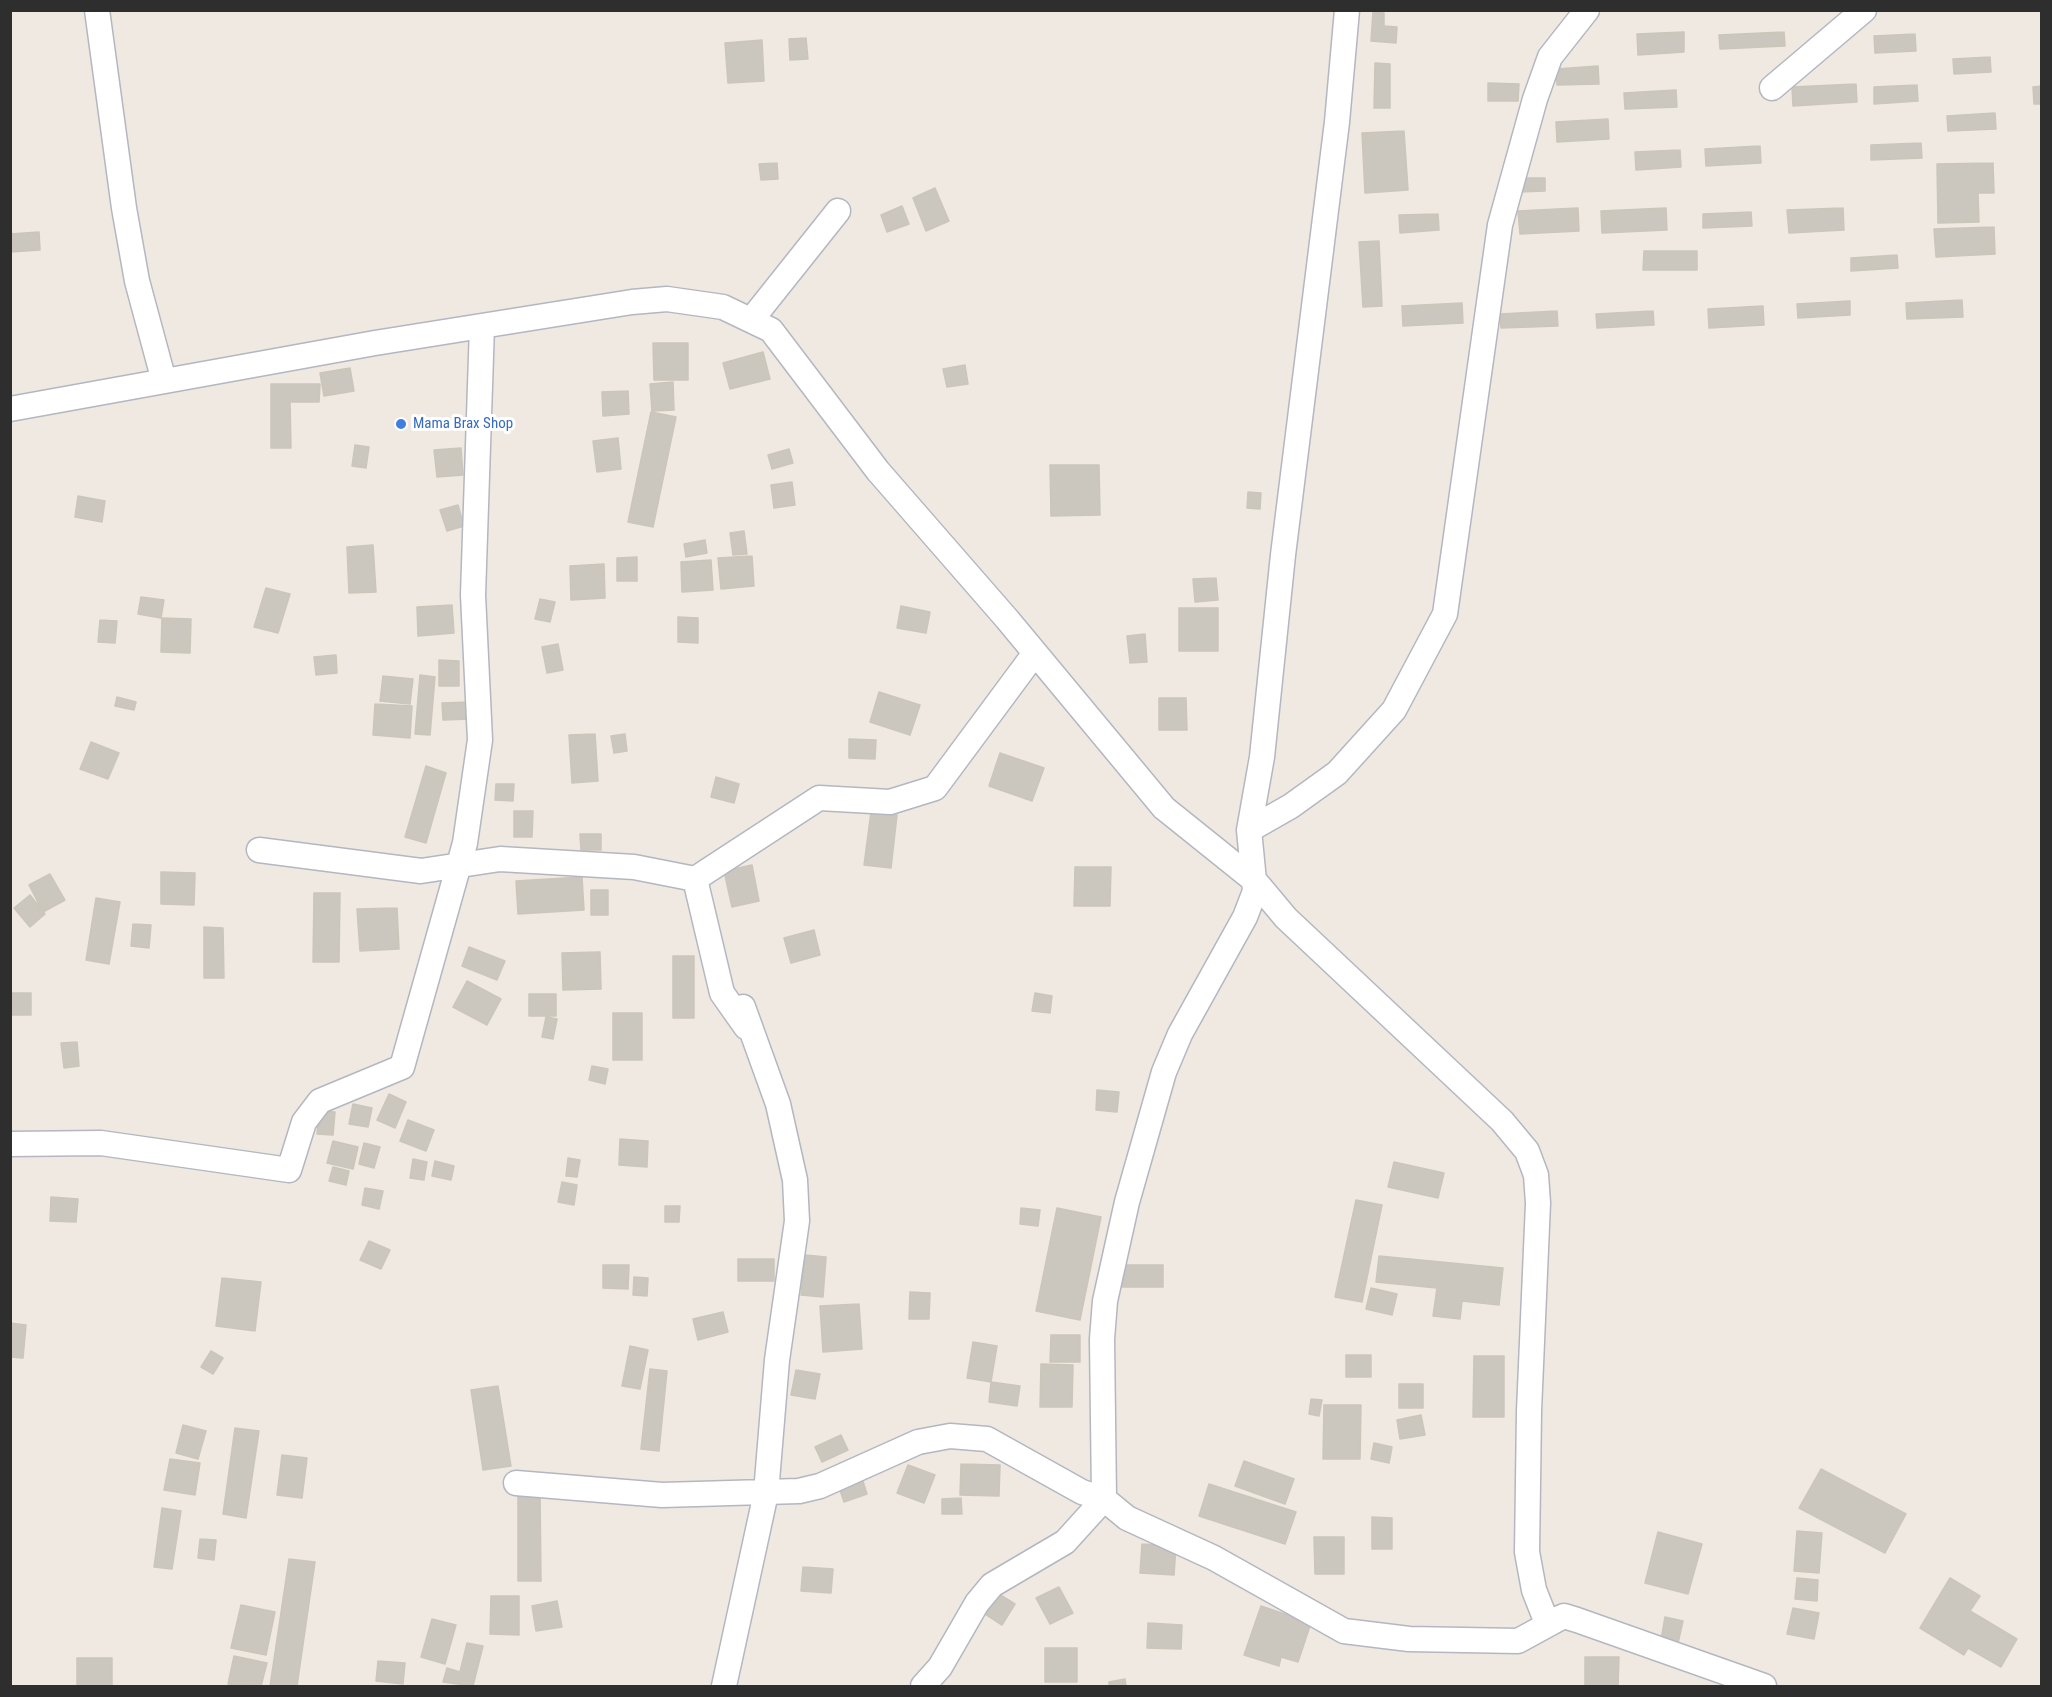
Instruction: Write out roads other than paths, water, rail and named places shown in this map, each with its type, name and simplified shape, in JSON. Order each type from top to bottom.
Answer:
[{"type":"street","points":[[98,10],[124,208],[137,281],[164,381]]},
{"type":"street","points":[[923,1686],[940,1667],[977,1603],[992,1585],[1065,1542],[1104,1499],[1102,1339],[1105,1301],[1127,1202],[1164,1072],[1180,1034],[1252,902],[1255,881],[1249,830],[1262,757],[1283,555],[1337,122],[1347,10]]},
{"type":"street","points":[[1249,830],[1291,806],[1337,773],[1373,734],[1394,710],[1445,614],[1500,225],[1535,99],[1550,57],[1587,10]]},
{"type":"street","points":[[1772,88],[1864,10]]},
{"type":"street","points":[[752,319],[838,211]]},
{"type":"street","points":[[10,409],[632,302],[667,299],[723,307],[771,330],[792,354],[878,471],[1035,653],[1164,808],[1255,881],[1286,918],[1502,1121],[1527,1151],[1536,1175],[1538,1203],[1529,1411],[1527,1552],[1534,1590],[1547,1623],[1564,1616],[1764,1686]]},
{"type":"street","points":[[10,1144],[101,1143],[289,1170],[304,1122],[320,1101],[402,1067],[465,843],[480,740],[473,595],[482,326]]},
{"type":"street","points":[[259,850],[421,871],[511,860],[634,867],[695,879],[819,798],[890,802],[935,788],[1035,653]]},
{"type":"street","points":[[695,879],[722,993],[758,1044]]},
{"type":"street","points":[[724,1686],[766,1493],[777,1360],[797,1221],[795,1180],[778,1104],[743,1007]]},
{"type":"street","points":[[516,1483],[662,1495],[800,1491],[820,1485],[918,1442],[950,1436],[987,1439],[1082,1492],[1104,1499],[1127,1518],[1214,1558],[1344,1631],[1409,1639],[1518,1641],[1564,1616]]},
{"type":"place","name":"Mama Brax Shop","points":[[401,424]]}]
